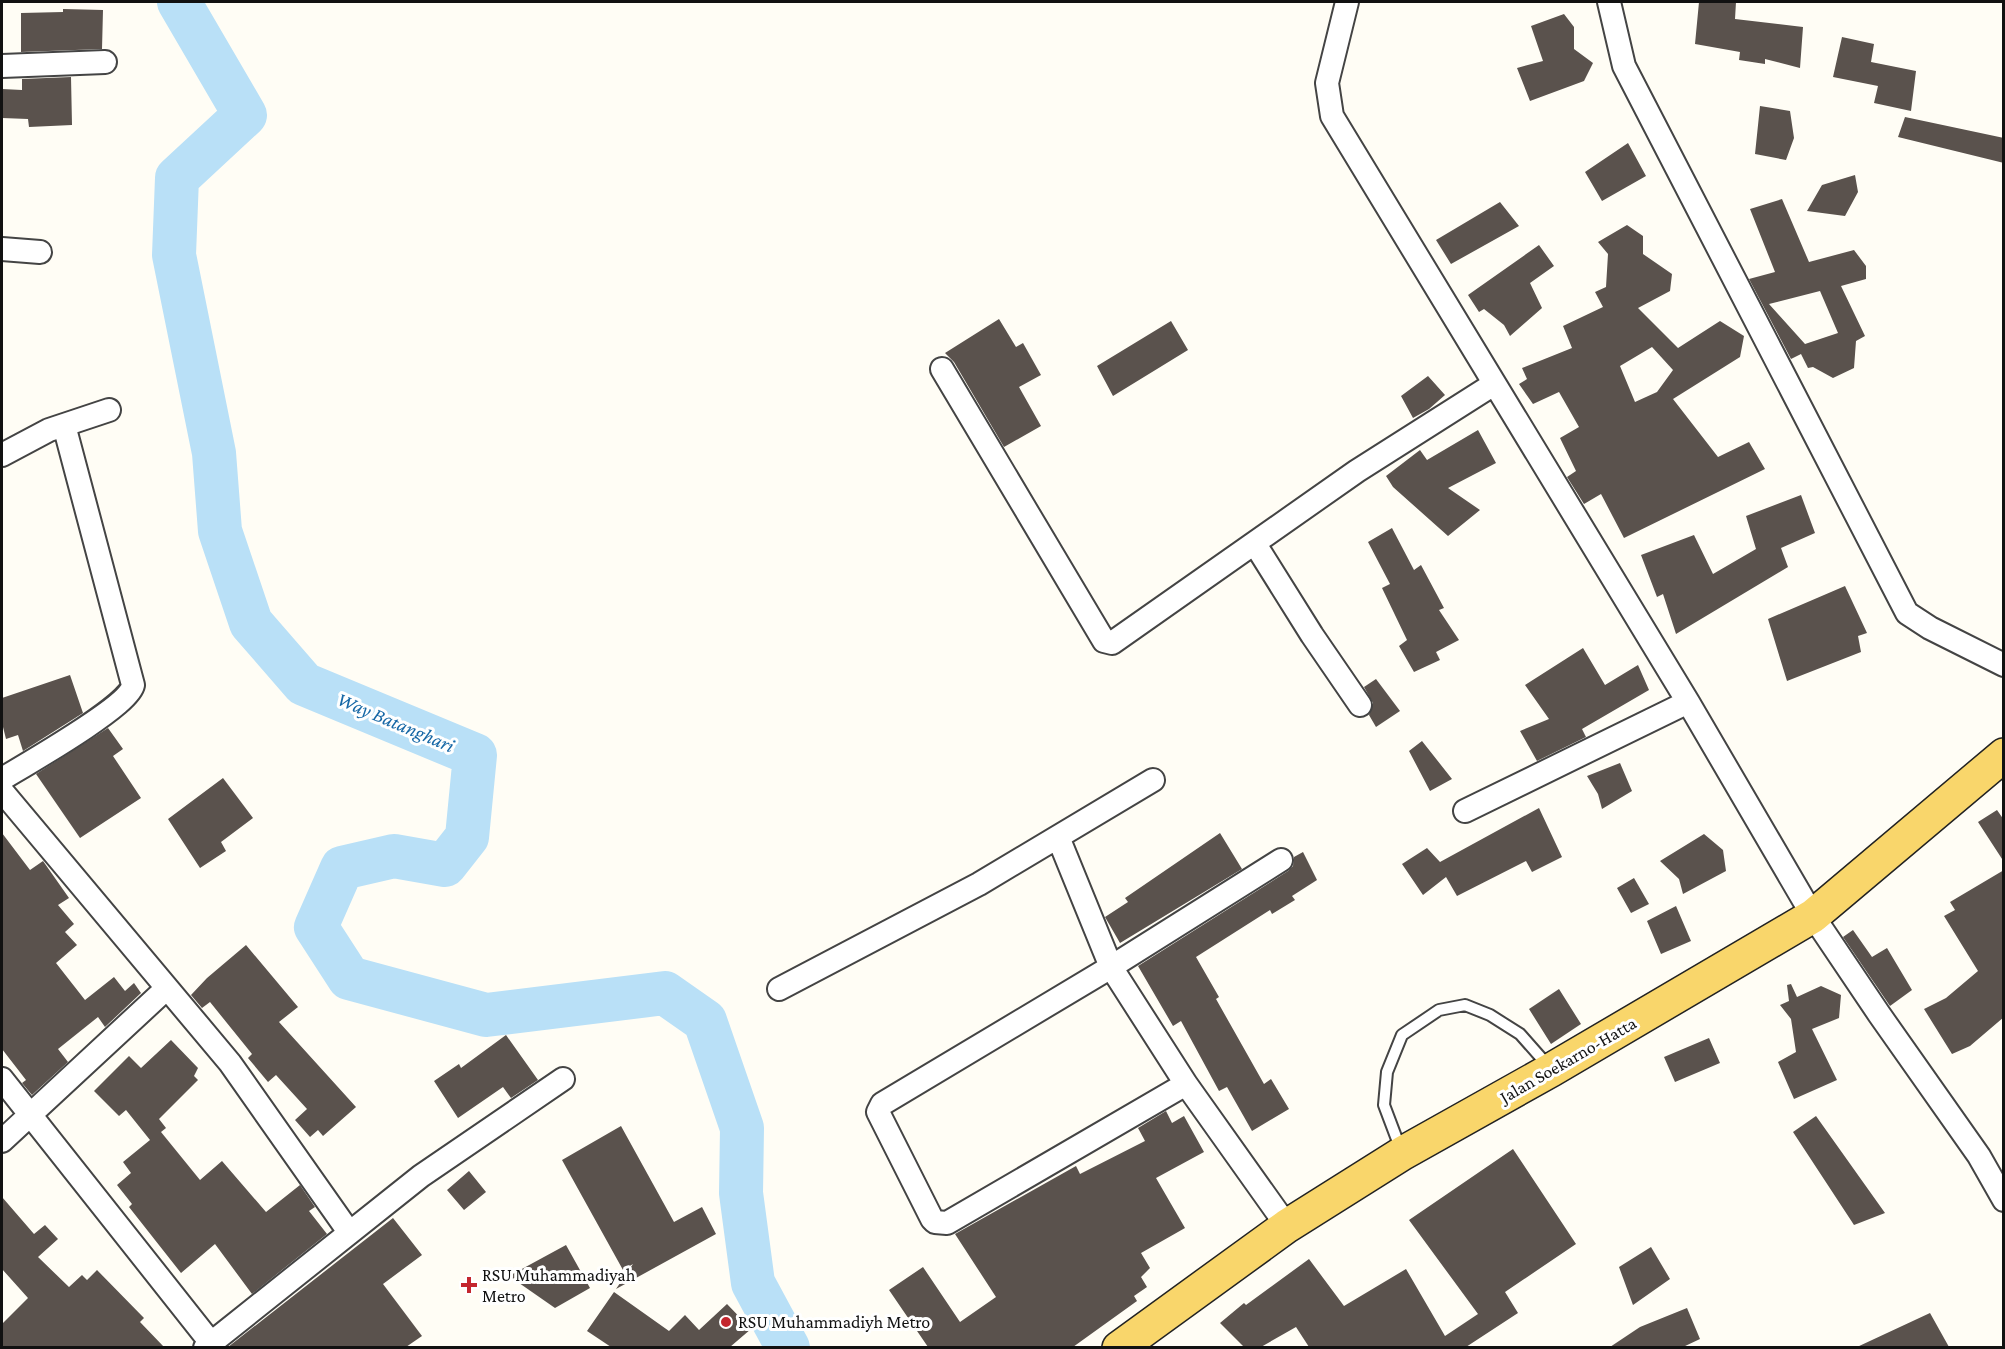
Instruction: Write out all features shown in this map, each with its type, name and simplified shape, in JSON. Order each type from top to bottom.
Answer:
[{"type":"main road","name":"Jalan Soekarno-Hatta","points":[[1119,1347],[1287,1226],[1403,1153],[1551,1070],[1814,916],[2004,755]]},
{"type":"street","points":[[1347,2],[1327,83],[1332,116],[1688,702],[1814,916],[1879,1014],[1979,1156],[2004,1200]]},
{"type":"street","points":[[1609,2],[1624,66],[1907,613],[1930,628],[2004,665]]},
{"type":"street","points":[[2,66],[105,62]]},
{"type":"street","points":[[2,249],[40,252]]},
{"type":"street","points":[[942,369],[1104,641],[1112,643],[1356,471],[1494,384]]},
{"type":"street","points":[[2,455],[64,425],[109,410]]},
{"type":"street","points":[[2,779],[109,711],[129,695],[133,685],[64,425]]},
{"type":"street","points":[[1255,544],[1312,635],[1360,705]]},
{"type":"street","points":[[1465,811],[1688,702]]},
{"type":"street","points":[[779,989],[979,884],[1153,780]]},
{"type":"street","points":[[2,791],[230,1063],[349,1232]]},
{"type":"street","points":[[1058,837],[1111,967],[1186,1084],[1287,1226]]},
{"type":"street","points":[[1186,1084],[947,1223],[935,1222],[932,1219],[879,1116],[879,1107],[1111,967],[1281,860]]},
{"type":"street","points":[[2,1141],[167,988]]},
{"type":"street","points":[[2,1079],[210,1345],[421,1176],[563,1079]]},
{"type":"lane","points":[[1403,1153],[1384,1105],[1387,1072],[1402,1035],[1439,1010],[1465,1005],[1490,1015],[1520,1034],[1551,1070]]},
{"type":"building","points":[[1699,2],[1736,2],[1735,19],[1803,27],[1800,68],[1765,59],[1765,64],[1739,60],[1740,52],[1695,44]]},
{"type":"building","points":[[63,9],[103,10],[102,49],[21,52],[21,13],[63,12]]},
{"type":"building","points":[[1564,14],[1574,27],[1574,49],[1593,63],[1584,81],[1530,101],[1517,68],[1543,61],[1531,26]]},
{"type":"building","points":[[1842,37],[1874,44],[1871,62],[1916,71],[1911,111],[1874,103],[1878,86],[1833,77]]},
{"type":"building","points":[[71,77],[72,125],[29,127],[28,119],[2,118],[2,89],[22,90],[22,79]]},
{"type":"building","points":[[1760,106],[1790,111],[1794,138],[1786,160],[1755,154]]},
{"type":"building","points":[[1905,117],[2004,138],[2004,163],[1898,137]]},
{"type":"building","points":[[1628,143],[1646,176],[1602,201],[1585,172]]},
{"type":"building","points":[[1855,175],[1858,192],[1845,216],[1807,211],[1822,185]]},
{"type":"building","points":[[1782,199],[1809,262],[1854,250],[1866,266],[1866,279],[1841,286],[1865,336],[1856,341],[1854,368],[1833,378],[1813,367],[1808,368],[1801,354],[1791,359],[1749,279],[1775,272],[1750,209]],"holes":[[[1820,291],[1838,333],[1805,344],[1769,304]]]},
{"type":"building","points":[[1500,202],[1519,226],[1451,264],[1436,240]]},
{"type":"building","points":[[1627,225],[1643,236],[1643,254],[1672,274],[1670,291],[1638,308],[1678,348],[1720,321],[1744,336],[1740,357],[1673,399],[1718,457],[1749,442],[1765,469],[1624,538],[1601,494],[1584,504],[1567,477],[1576,471],[1560,438],[1579,427],[1559,392],[1533,404],[1519,384],[1527,379],[1522,368],[1572,348],[1563,326],[1603,307],[1595,292],[1606,287],[1608,254],[1598,242]],"holes":[[[1652,347],[1673,370],[1657,392],[1635,402],[1620,366]]]},
{"type":"building","points":[[1539,245],[1554,266],[1530,283],[1542,308],[1510,336],[1504,325],[1484,309],[1479,312],[1468,295]]},
{"type":"building","points":[[999,319],[1016,347],[1023,343],[1041,375],[1019,387],[1041,426],[1004,447],[954,362],[945,353]]},
{"type":"building","points":[[1171,321],[1188,350],[1113,396],[1097,366]]},
{"type":"building","points":[[1428,376],[1445,395],[1429,409],[1413,418],[1401,396]]},
{"type":"building","points":[[1478,430],[1496,463],[1448,488],[1480,510],[1448,536],[1393,487],[1386,476],[1420,450],[1427,460]]},
{"type":"building","points":[[1801,495],[1815,533],[1781,548],[1788,567],[1676,634],[1663,594],[1657,597],[1641,555],[1694,535],[1713,574],[1756,549],[1746,516]]},
{"type":"building","points":[[1392,528],[1414,570],[1421,565],[1444,608],[1439,610],[1459,640],[1436,652],[1440,660],[1414,672],[1399,646],[1407,640],[1382,588],[1390,584],[1368,542]]},
{"type":"building","points":[[1845,586],[1867,633],[1858,636],[1861,652],[1787,681],[1768,619]]},
{"type":"building","points":[[1583,648],[1605,685],[1638,665],[1649,690],[1582,729],[1586,737],[1537,761],[1520,731],[1549,719],[1525,685]]},
{"type":"building","points":[[70,675],[83,713],[23,751],[18,735],[6,739],[2,723],[2,698]]},
{"type":"building","points":[[1376,679],[1400,711],[1376,727],[1369,715],[1373,703],[1364,687]]},
{"type":"building","points":[[108,728],[123,749],[113,756],[141,798],[80,838],[36,774]]},
{"type":"building","points":[[1422,741],[1452,779],[1430,791],[1409,751]]},
{"type":"building","points":[[1620,763],[1632,791],[1602,809],[1598,794],[1587,776]]},
{"type":"building","points":[[223,778],[253,818],[221,842],[226,851],[200,868],[168,819]]},
{"type":"building","points":[[1539,808],[1562,857],[1532,872],[1526,861],[1457,896],[1446,877],[1423,895],[1402,864],[1427,848],[1440,862]]},
{"type":"building","points":[[1997,810],[2004,820],[2004,862],[1978,822]]},
{"type":"building","points":[[2,833],[30,870],[43,861],[69,898],[58,905],[74,924],[65,932],[77,945],[56,963],[85,1000],[114,977],[125,991],[134,983],[141,993],[105,1027],[98,1017],[58,1049],[68,1062],[32,1095],[22,1083],[26,1080],[2,1049]]},
{"type":"building","points":[[1220,833],[1242,869],[1120,943],[1105,917],[1128,902],[1125,898]]},
{"type":"building","points":[[1704,834],[1723,850],[1726,871],[1683,894],[1679,879],[1660,861]]},
{"type":"building","points":[[1303,852],[1317,880],[1292,896],[1295,900],[1272,914],[1270,910],[1196,957],[1219,997],[1216,999],[1264,1084],[1271,1079],[1289,1109],[1252,1131],[1227,1087],[1219,1091],[1181,1021],[1173,1026],[1138,966],[1288,871],[1293,866],[1294,857]]},
{"type":"building","points":[[2004,870],[2004,1017],[1970,1046],[1952,1054],[1924,1009],[1946,998],[1978,971],[1944,916],[1955,910],[1950,902]]},
{"type":"building","points":[[1634,878],[1649,904],[1631,913],[1617,888]]},
{"type":"building","points":[[1676,906],[1691,941],[1661,954],[1647,921]]},
{"type":"building","points":[[1853,930],[1872,957],[1887,948],[1912,990],[1890,1006],[1843,937]]},
{"type":"building","points":[[246,945],[298,1007],[279,1022],[356,1107],[323,1136],[318,1130],[310,1137],[295,1120],[307,1109],[276,1075],[268,1082],[248,1058],[252,1054],[210,1002],[202,1008],[191,995],[207,978]]},
{"type":"building","points":[[1791,984],[1797,997],[1821,986],[1841,995],[1839,1018],[1812,1029],[1837,1080],[1794,1099],[1778,1062],[1796,1052],[1791,1019],[1780,1005],[1789,1001],[1787,985]]},
{"type":"building","points":[[1559,989],[1581,1024],[1551,1044],[1529,1009]]},
{"type":"building","points":[[506,1035],[538,1080],[511,1098],[503,1087],[458,1118],[434,1081],[459,1064],[461,1068]]},
{"type":"building","points":[[1709,1038],[1720,1063],[1675,1082],[1664,1057]]},
{"type":"building","points":[[171,1040],[198,1068],[194,1076],[198,1080],[159,1119],[166,1128],[161,1132],[200,1180],[222,1161],[266,1212],[300,1185],[315,1207],[309,1211],[327,1234],[252,1294],[215,1244],[181,1273],[129,1207],[132,1204],[117,1185],[131,1173],[123,1162],[150,1140],[126,1110],[119,1116],[94,1091],[129,1056],[141,1068]]},
{"type":"building","points":[[1166,1111],[1172,1123],[1184,1116],[1204,1152],[1156,1178],[1185,1228],[1141,1253],[1150,1268],[1141,1277],[1147,1287],[1134,1296],[1137,1301],[1073,1347],[928,1347],[889,1290],[923,1267],[960,1322],[996,1297],[955,1234],[1076,1166],[1080,1174],[1145,1141],[1138,1128]]},
{"type":"building","points":[[1816,1116],[1885,1213],[1854,1225],[1793,1132]]},
{"type":"building","points":[[621,1126],[674,1222],[702,1207],[716,1234],[616,1289],[633,1264],[623,1270],[562,1160]]},
{"type":"building","points":[[1513,1149],[1576,1244],[1505,1292],[1518,1313],[1466,1347],[1309,1347],[1296,1327],[1261,1347],[1244,1347],[1220,1323],[1244,1303],[1246,1305],[1309,1259],[1344,1306],[1406,1269],[1445,1336],[1478,1314],[1409,1220]]},
{"type":"building","points":[[469,1171],[486,1192],[464,1210],[447,1190]]},
{"type":"building","points":[[2,1197],[34,1234],[45,1225],[58,1239],[38,1257],[69,1287],[82,1275],[87,1280],[97,1270],[144,1318],[140,1322],[164,1347],[2,1347],[2,1324],[28,1298],[2,1269]]},
{"type":"building","points":[[393,1218],[422,1255],[383,1284],[422,1336],[406,1347],[228,1347]]},
{"type":"building","points":[[566,1245],[590,1288],[555,1308],[509,1276]]},
{"type":"building","points":[[1651,1247],[1670,1279],[1633,1305],[1619,1267]]},
{"type":"building","points":[[614,1292],[669,1331],[685,1315],[699,1330],[727,1304],[751,1329],[730,1347],[611,1347],[587,1331]]},
{"type":"building","points":[[1687,1308],[1700,1339],[1683,1347],[1610,1347],[1640,1327]]},
{"type":"building","points":[[1930,1313],[1949,1347],[1857,1347]]},
{"type":"waterway","name":"Way Batanghari","points":[[179,2],[245,115],[177,178],[174,255],[214,453],[220,531],[251,623],[304,684],[475,755],[467,837],[445,865],[394,856],[342,868],[316,927],[349,978],[486,1015],[665,993],[705,1021],[742,1128],[741,1193],[753,1283],[788,1348]]},
{"type":"place","name":"RSU Muhammadiyah Metro","points":[[469,1285]]},
{"type":"place","name":"RSU Muhammadiyh Metro","points":[[726,1322]]}]
